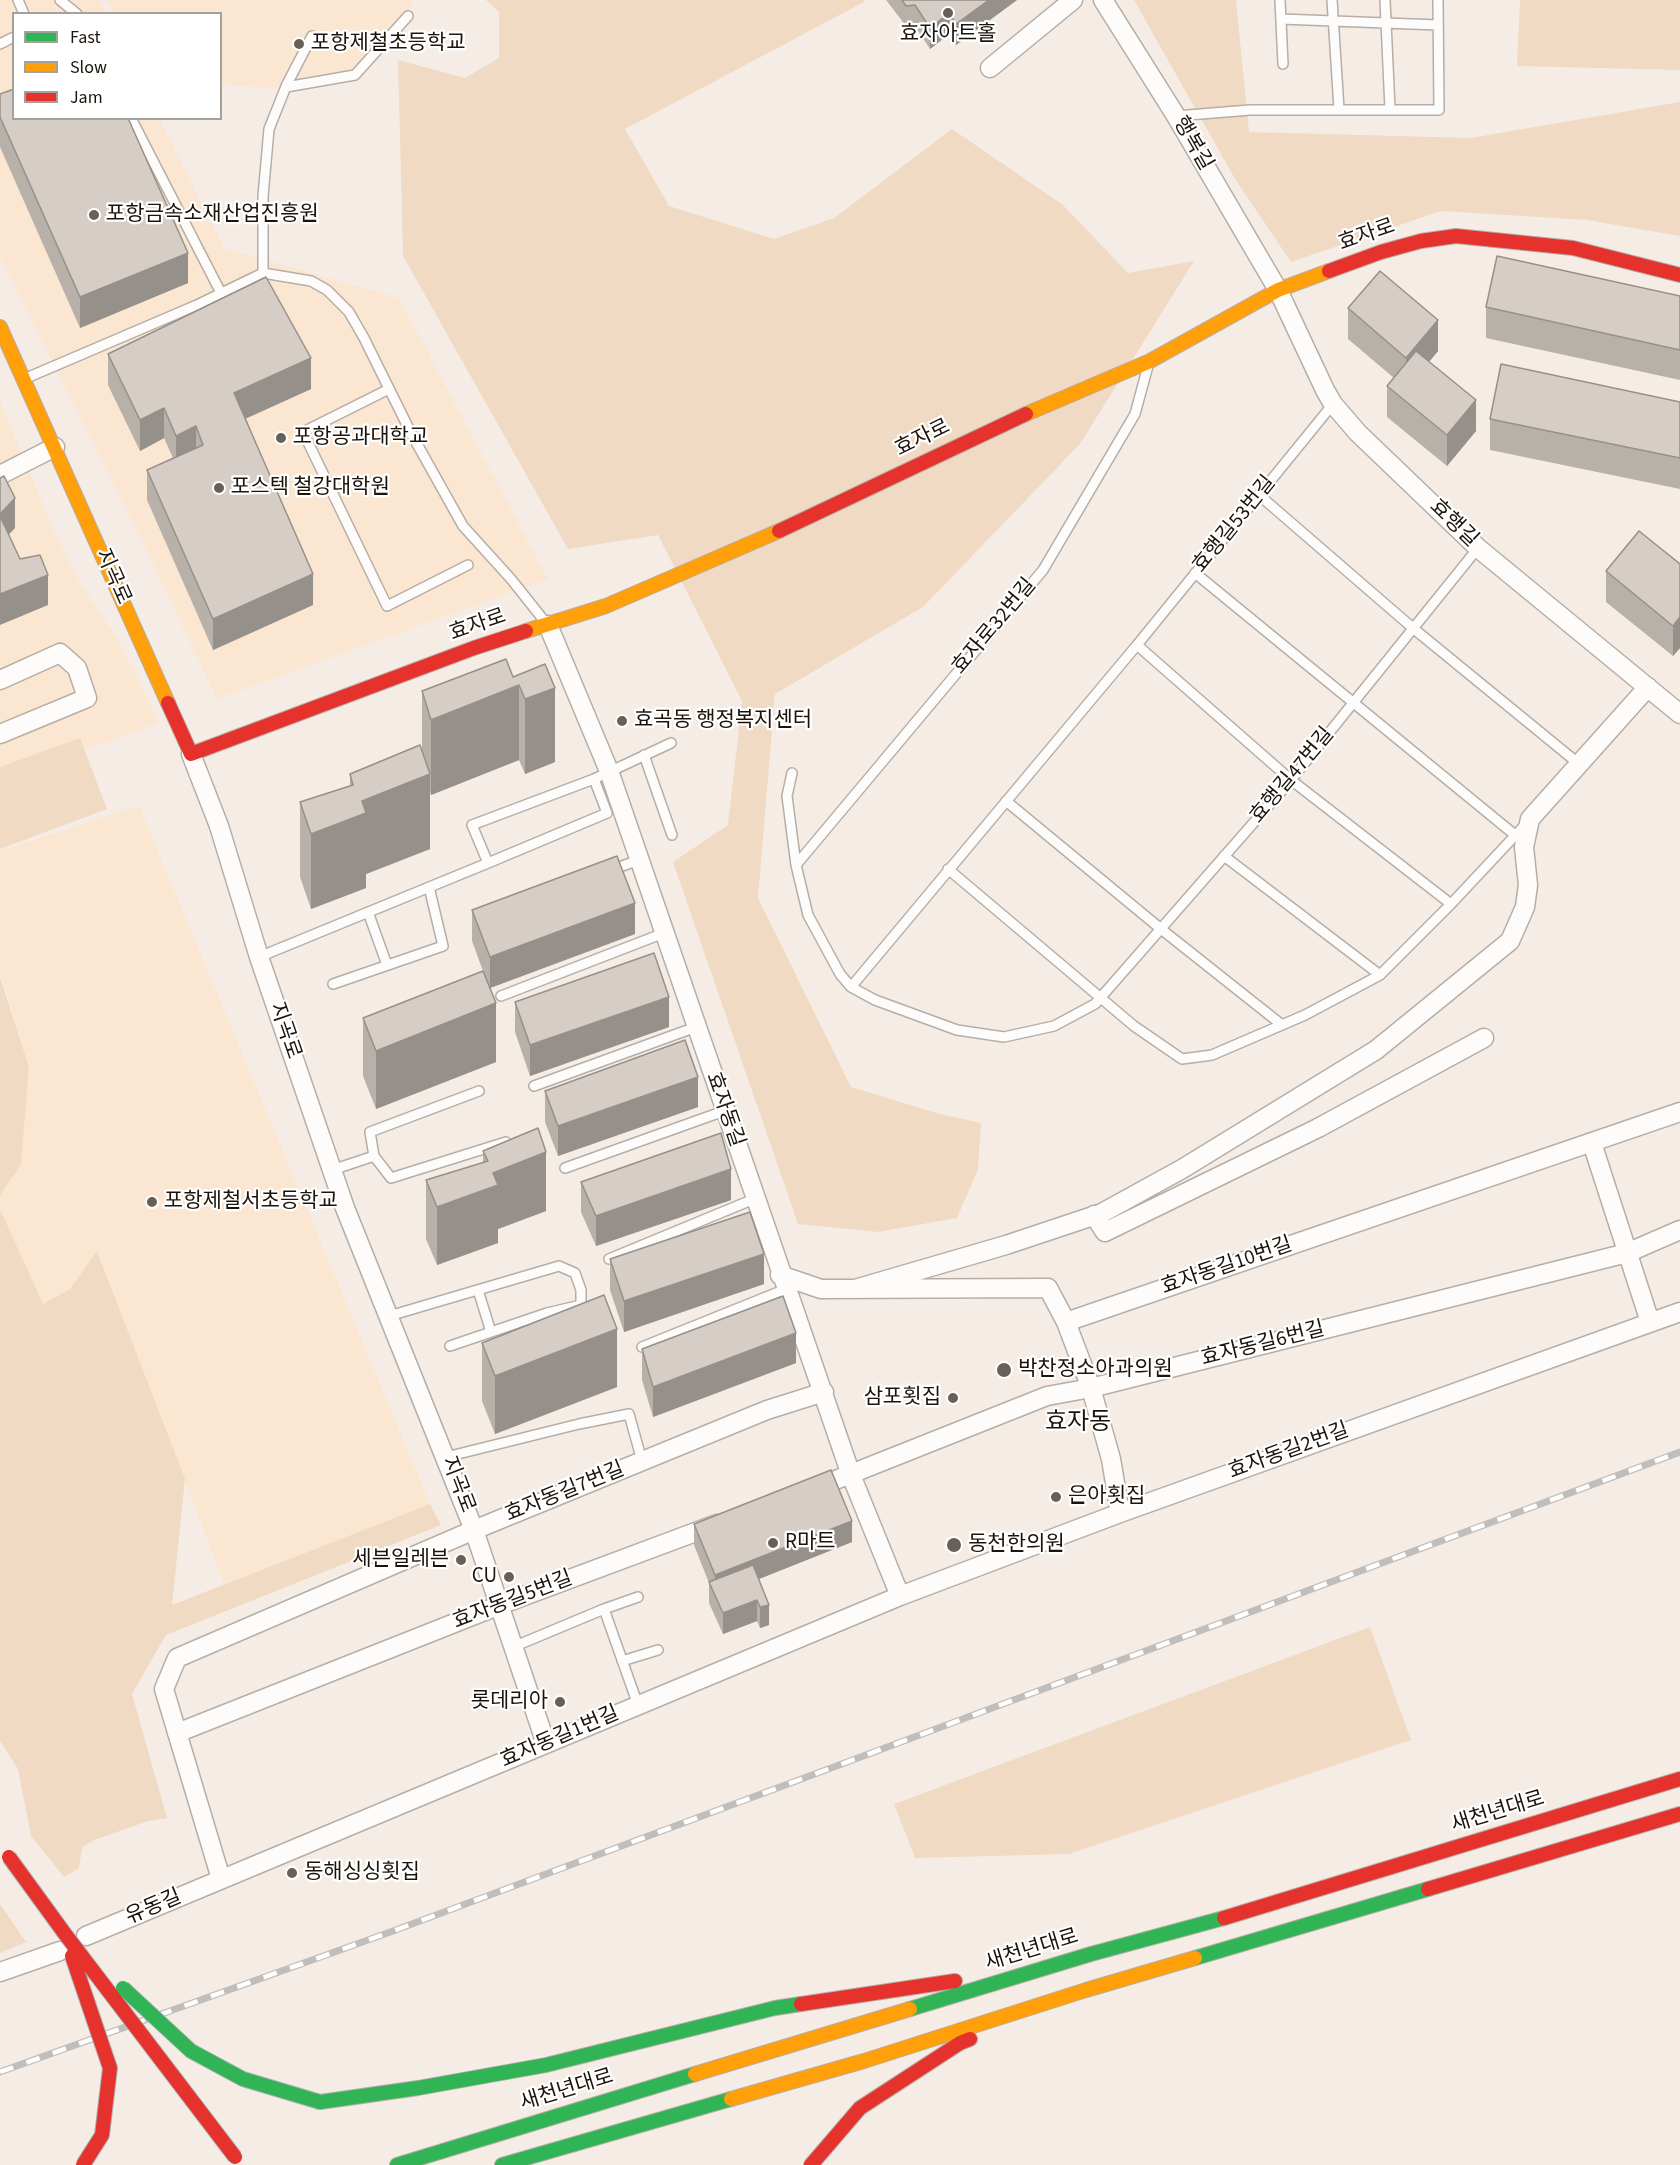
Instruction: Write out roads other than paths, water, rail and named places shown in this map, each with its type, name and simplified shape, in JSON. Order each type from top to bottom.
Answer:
[{"type":"main road","name":"효자로","points":[[190,753],[474,648],[606,606],[735,551],[999,425],[1150,361],[1278,290],[1381,252],[1421,241],[1456,236],[1574,248],[1680,275]]},
{"type":"main road","name":"지곡로","points":[[0,327],[190,753]]},
{"type":"main road","name":"새천년대로","points":[[397,2165],[1058,1965],[1246,1912],[1680,1779]]},
{"type":"main road","points":[[502,2165],[864,2061],[1086,1990],[1680,1814]]},
{"type":"main road","points":[[0,1844],[62,1942],[241,2165]]},
{"type":"main road","points":[[62,1942],[191,2051],[243,2079],[320,2102],[418,2088],[546,2065],[775,2008],[1058,1965]]},
{"type":"main road","points":[[62,1942],[110,2068],[102,2135],[82,2165]]},
{"type":"main road","points":[[811,2165],[860,2108],[960,2043],[1086,1990]]},
{"type":"main road","points":[[538,2165],[546,2165]]},
{"type":"street","points":[[990,69],[1073,0]]},
{"type":"street","name":"행복길","points":[[1103,0],[1176,116],[1278,290]]},
{"type":"street","name":"효행길","points":[[1278,290],[1324,390],[1358,434],[1478,548],[1680,714]]},
{"type":"street","points":[[0,475],[55,447]]},
{"type":"street","name":"효자동길","points":[[548,625],[602,775],[639,860],[783,1282],[824,1392],[850,1475],[900,1596]]},
{"type":"street","points":[[0,680],[60,653],[77,668],[87,698],[0,734]]},
{"type":"street","points":[[855,1289],[995,1248],[1094,1215],[1182,1169],[1376,1050],[1509,941],[1525,907],[1528,885],[1524,847],[1530,819],[1648,687]]},
{"type":"street","name":"지곡로","points":[[190,753],[219,826],[259,957],[345,1208],[474,1530],[546,1744]]},
{"type":"street","points":[[1094,1215],[1105,1232],[1318,1128],[1484,1038]]},
{"type":"street","name":"효자동길10번길","points":[[1066,1322],[1680,1112]]},
{"type":"street","points":[[1592,1143],[1650,1323]]},
{"type":"street","name":"효자동길6번길","points":[[850,1475],[1047,1396],[1091,1388],[1627,1253],[1680,1230]]},
{"type":"street","points":[[783,1282],[820,1289],[1048,1288],[1066,1322],[1091,1388],[1111,1459],[1120,1513]]},
{"type":"street","name":"효자동길2번길","points":[[900,1596],[1120,1513],[1680,1312]]},
{"type":"street","name":"효자동길7번길","points":[[177,1733],[164,1689],[177,1658],[474,1530],[767,1410],[824,1392]]},
{"type":"street","points":[[796,1495],[850,1475]]},
{"type":"street","name":"효자동길5번길","points":[[177,1733],[500,1605],[730,1520]]},
{"type":"street","name":"효자동길1번길","points":[[221,1880],[900,1596]]},
{"type":"street","points":[[177,1733],[221,1880]]},
{"type":"street","name":"유동길","points":[[86,1936],[221,1880]]},
{"type":"street","points":[[0,1972],[62,1942]]},
{"type":"lane","points":[[60,0],[75,12]]},
{"type":"lane","points":[[1280,0],[1283,64]]},
{"type":"lane","points":[[1332,0],[1339,109]]},
{"type":"lane","points":[[1385,0],[1390,109]]},
{"type":"lane","points":[[1176,116],[1250,110],[1439,110],[1438,0]]},
{"type":"lane","points":[[286,87],[355,75],[408,16]]},
{"type":"lane","points":[[1281,19],[1438,25]]},
{"type":"lane","points":[[263,273],[262,196],[269,129],[286,87],[312,36]]},
{"type":"lane","points":[[132,120],[221,293]]},
{"type":"lane","points":[[24,379],[263,273],[311,281],[327,290],[348,312],[412,435],[463,526],[511,579],[548,625]]},
{"type":"lane","name":"효자로32번길","points":[[796,865],[1043,570],[1135,414],[1150,361]]},
{"type":"lane","points":[[389,389],[303,432],[387,606],[468,565]]},
{"type":"lane","name":"효행길53번길","points":[[850,987],[1137,645],[1333,404]]},
{"type":"lane","points":[[1259,495],[1414,628],[1579,764]]},
{"type":"lane","name":"효행길47번길","points":[[1101,998],[1291,780],[1478,548]]},
{"type":"lane","points":[[1196,573],[1515,835]]},
{"type":"lane","points":[[1137,645],[1291,780],[1450,904]]},
{"type":"lane","points":[[488,863],[472,825],[602,775],[671,742]]},
{"type":"lane","points":[[644,754],[672,835]]},
{"type":"lane","points":[[792,773],[787,796],[796,865],[808,915],[840,974],[850,987],[875,1000],[957,1030],[1004,1037],[1054,1026],[1095,1004],[1101,998]]},
{"type":"lane","points":[[259,957],[607,813],[602,775]]},
{"type":"lane","points":[[1006,801],[1282,1025]]},
{"type":"lane","points":[[948,868],[1134,1026],[1182,1059],[1212,1055],[1305,1015],[1380,975],[1530,819]]},
{"type":"lane","points":[[1224,856],[1380,975]]},
{"type":"lane","points":[[606,872],[639,860]]},
{"type":"lane","points":[[333,984],[442,946],[429,887]]},
{"type":"lane","points":[[368,912],[387,965]]},
{"type":"lane","points":[[501,996],[664,933]]},
{"type":"lane","points":[[534,1086],[696,1027]]},
{"type":"lane","points":[[479,1091],[370,1132],[374,1156],[391,1178],[508,1142]]},
{"type":"lane","points":[[565,1168],[724,1111]]},
{"type":"lane","points":[[332,1170],[374,1156]]},
{"type":"lane","points":[[609,1260],[754,1198]]},
{"type":"lane","points":[[389,1316],[559,1266],[575,1272],[581,1290],[581,1305],[547,1313],[450,1346]]},
{"type":"lane","points":[[642,1347],[783,1282]]},
{"type":"lane","points":[[478,1290],[491,1332]]},
{"type":"lane","points":[[446,1457],[629,1414],[642,1461]]},
{"type":"lane","points":[[513,1647],[638,1597]]},
{"type":"lane","points":[[604,1609],[638,1705]]},
{"type":"lane","points":[[622,1661],[658,1650]]},
{"type":"railway","points":[[0,2072],[393,1931],[1680,1452]]},
{"type":"place","name":"효자아트홀","points":[[948,13]]},
{"type":"place","name":"포항제철초등학교","points":[[299,44]]},
{"type":"place","name":"포항금속소재산업진흥원","points":[[94,215]]},
{"type":"place","name":"포항공과대학교","points":[[281,438]]},
{"type":"place","name":"포스텍 철강대학원","points":[[219,488]]},
{"type":"place","name":"효곡동 행정복지센터","points":[[622,721]]},
{"type":"place","name":"포항제철서초등학교","points":[[152,1202]]},
{"type":"place","name":"박찬정소아과의원","points":[[1004,1370]]},
{"type":"place","name":"삼포횟집","points":[[953,1398]]},
{"type":"place","name":"은아횟집","points":[[1056,1497]]},
{"type":"place","name":"R마트","points":[[773,1543]]},
{"type":"place","name":"동천한의원","points":[[954,1545]]},
{"type":"place","name":"세븐일레븐","points":[[461,1560]]},
{"type":"place","name":"CU","points":[[509,1577]]},
{"type":"place","name":"롯데리아","points":[[560,1702]]},
{"type":"place","name":"동해싱싱횟집","points":[[292,1873]]},
{"type":"district","name":"효자동","points":[[1078,1424]]}]
